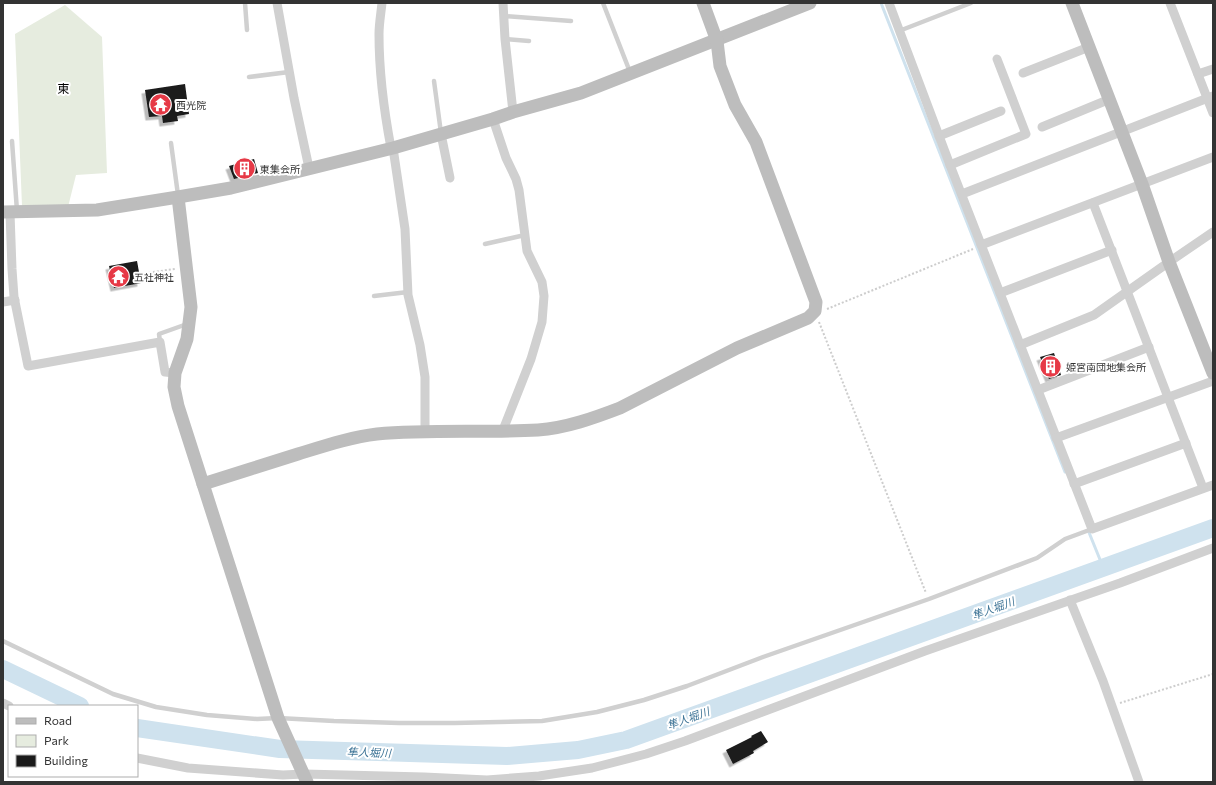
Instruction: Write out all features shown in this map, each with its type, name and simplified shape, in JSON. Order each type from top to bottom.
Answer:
[{"type":"street","points":[[277,3],[289,72],[309,168]]},
{"type":"street","points":[[382,3],[379,34],[384,108],[405,229],[408,292],[420,345],[425,377],[425,432]]},
{"type":"street","points":[[503,3],[505,39],[513,112]]},
{"type":"street","points":[[203,484],[349,439],[376,434],[539,430],[563,426],[601,416],[640,398],[737,348],[808,318],[815,311],[816,302],[756,142],[735,105],[720,66],[717,41],[703,3]]},
{"type":"street","points":[[175,373],[165,372],[160,342],[28,366],[15,300],[12,269],[10,212],[97,210],[178,197],[231,188],[392,148],[581,93],[717,41],[810,3]]},
{"type":"street","points":[[889,3],[950,165],[1092,529],[1213,485]]},
{"type":"street","points":[[1072,3],[1142,184],[1169,262],[1213,373]]},
{"type":"street","points":[[1170,3],[1198,74],[1210,98],[1213,113]]},
{"type":"street","points":[[1023,73],[1089,47]]},
{"type":"street","points":[[950,165],[1026,134],[997,58]]},
{"type":"street","points":[[1198,74],[1213,69]]},
{"type":"street","points":[[962,194],[1210,98]]},
{"type":"street","points":[[1042,127],[1110,99]]},
{"type":"street","points":[[939,136],[1001,111]]},
{"type":"street","points":[[493,119],[506,158],[516,179],[519,190],[527,251],[542,282],[544,296],[542,322],[531,359],[503,430]]},
{"type":"street","points":[[441,134],[450,178]]},
{"type":"street","points":[[981,245],[1213,157]]},
{"type":"street","points":[[178,197],[191,307],[187,339],[175,373],[174,387],[178,406],[278,718],[305,778]]},
{"type":"street","points":[[1093,203],[1203,488]]},
{"type":"street","points":[[1020,344],[1094,315],[1213,232]]},
{"type":"street","points":[[1000,293],[1112,250]]},
{"type":"street","points":[[3,302],[15,300]]},
{"type":"street","points":[[1038,390],[1149,347]]},
{"type":"street","points":[[1056,438],[1213,381]]},
{"type":"street","points":[[1074,484],[1186,443]]},
{"type":"street","points":[[138,758],[188,768],[305,778],[424,777],[487,780],[540,776],[598,767],[646,754],[685,741],[925,651],[1120,583],[1213,548]]},
{"type":"street","points":[[1070,600],[1112,706],[1138,782]]},
{"type":"lane","points":[[245,3],[247,30]]},
{"type":"lane","points":[[603,3],[630,73]]},
{"type":"lane","points":[[899,31],[972,3]]},
{"type":"lane","points":[[503,16],[571,21]]},
{"type":"lane","points":[[505,39],[529,41]]},
{"type":"lane","points":[[249,77],[289,72]]},
{"type":"lane","points":[[434,81],[441,134]]},
{"type":"lane","points":[[10,212],[12,141]]},
{"type":"lane","points":[[171,143],[178,197]]},
{"type":"lane","points":[[485,244],[525,234]]},
{"type":"lane","points":[[374,296],[408,292]]},
{"type":"lane","points":[[160,342],[159,334],[189,323]]},
{"type":"lane","points":[[3,641],[113,694],[156,707],[207,715],[257,719],[278,718],[334,721],[455,723],[542,721],[597,712],[644,700],[687,686],[1037,558],[1064,539],[1092,529]]},
{"type":"path","points":[[928,599],[815,311],[828,308],[981,245]]},
{"type":"path","points":[[145,273],[186,268]]},
{"type":"path","points":[[1112,706],[1213,674]]},
{"type":"green space","points":[[65,5],[102,37],[107,173],[76,175],[68,207],[22,206],[15,34]]},
{"type":"building","points":[[185,84],[189,114],[177,116],[178,121],[163,123],[162,116],[149,117],[145,90]]},
{"type":"building","name":"東集会所","points":[[254,159],[258,173],[234,179],[229,166]]},
{"type":"building","points":[[137,261],[141,283],[114,288],[109,266]]},
{"type":"building","name":"姫宮南団地集会所","points":[[1054,353],[1061,375],[1049,379],[1040,357]]},
{"type":"building","points":[[761,731],[768,742],[753,751],[754,753],[733,764],[726,750]]},
{"type":"waterway","points":[[881,3],[1065,472]]},
{"type":"waterway","name":"隼人堀川","points":[[138,728],[280,749],[507,756],[578,750],[626,740],[1213,528]]},
{"type":"waterway","points":[[1088,530],[1103,567]]},
{"type":"waterway","name":"隼人堀川","points":[[3,669],[78,705]]},
{"type":"place","name":"西光院","points":[[161,105]]},
{"type":"place","name":"東集会所","points":[[244,169]]},
{"type":"place","name":"五社神社","points":[[119,277]]},
{"type":"place","name":"姫宮南団地集会所","points":[[1051,367]]},
{"type":"district","name":"東","points":[[63,88]]}]
